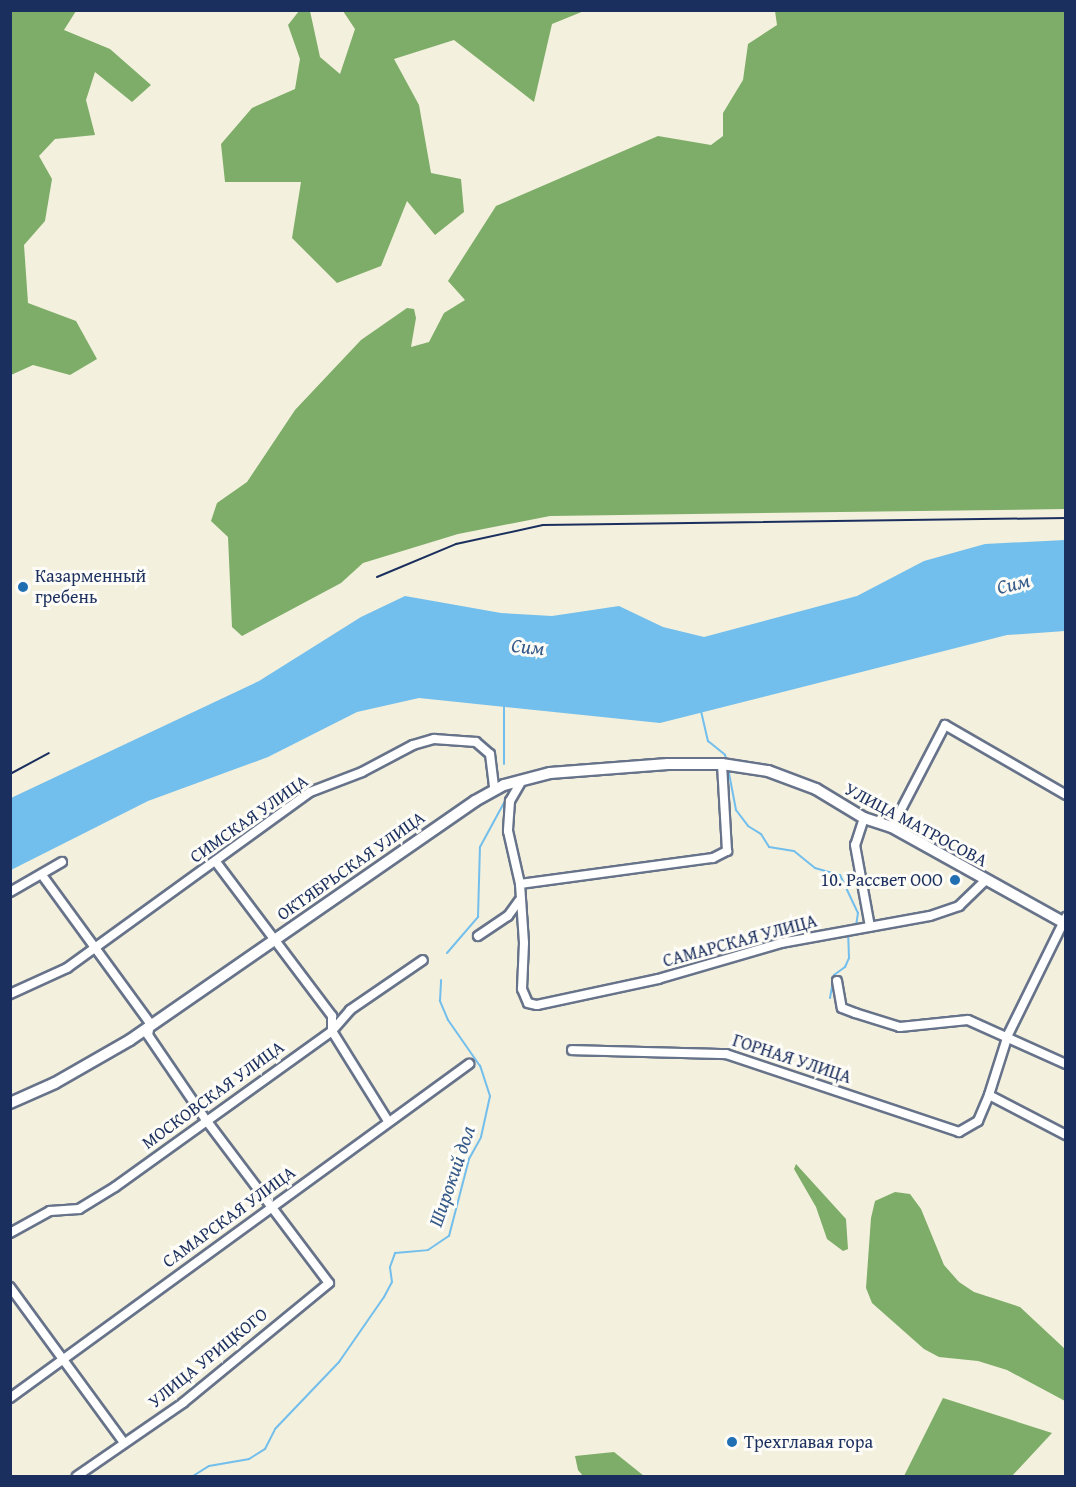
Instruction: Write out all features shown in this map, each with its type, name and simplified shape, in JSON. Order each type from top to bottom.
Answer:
[{"type":"main road","name":"ОКТЯБРЬСКАЯ УЛИЦА","points":[[10,1103],[104,1057],[149,1028],[494,789],[580,770],[722,764],[746,766]]},
{"type":"main road","name":"УЛИЦА МАТРОСОВА","points":[[746,766],[816,789],[864,818],[892,827],[985,881],[1064,921]]},
{"type":"street","points":[[892,827],[945,725],[1065,795]]},
{"type":"street","name":"СИМСКАЯ УЛИЦА","points":[[10,994],[42,982],[94,947],[216,862],[310,792],[434,739],[476,742],[485,747],[494,789]]},
{"type":"street","points":[[520,884],[713,858],[727,851],[722,764]]},
{"type":"street","points":[[478,936],[508,916],[519,901],[520,884],[508,831],[510,801],[521,782]]},
{"type":"street","points":[[864,818],[855,845],[870,927]]},
{"type":"street","points":[[10,892],[62,862]]},
{"type":"street","points":[[216,862],[332,1016],[332,1031],[388,1121]]},
{"type":"street","points":[[42,875],[150,1023],[148,1035],[206,1120],[274,1206]]},
{"type":"street","name":"САМАРСКАЯ УЛИЦА","points":[[519,901],[524,943],[522,989],[528,1003],[537,1005],[658,979],[781,943],[930,916],[959,906],[985,881]]},
{"type":"street","points":[[1064,921],[1008,1035],[989,1095],[1065,1135]]},
{"type":"street","name":"МОСКОВСКАЯ УЛИЦА","points":[[10,1233],[50,1211],[79,1209],[332,1031],[350,1010],[423,960]]},
{"type":"street","points":[[837,981],[842,1008],[855,1013],[900,1027],[968,1020],[1008,1035],[1065,1064]]},
{"type":"street","name":"ГОРНАЯ УЛИЦА","points":[[572,1050],[726,1054],[959,1131],[978,1121],[989,1095]]},
{"type":"street","name":"САМАРСКАЯ УЛИЦА","points":[[10,1398],[469,1064]]},
{"type":"street","name":"УЛИЦА УРИЦКОГО","points":[[77,1476],[191,1396],[329,1283],[274,1206]]},
{"type":"street","points":[[10,1287],[65,1357],[124,1443]]},
{"type":"green space","points":[[11,10],[76,11],[64,30],[110,49],[151,85],[132,102],[95,72],[86,100],[95,135],[55,139],[39,156],[52,179],[45,221],[24,245],[28,303],[76,321],[97,359],[70,375],[33,365],[11,375]]},
{"type":"green space","points":[[299,11],[310,11],[320,57],[340,74],[355,29],[343,11],[584,11],[552,24],[534,102],[454,40],[394,59],[419,105],[431,173],[461,179],[464,212],[435,235],[407,201],[381,266],[337,283],[292,238],[301,182],[225,182],[221,144],[252,108],[295,89],[300,59],[288,25]]},
{"type":"green space","points":[[775,11],[1065,11],[1065,509],[550,516],[458,534],[363,563],[341,583],[242,636],[232,627],[228,537],[211,521],[217,503],[247,482],[295,410],[361,340],[407,308],[414,309],[416,318],[411,347],[429,342],[444,313],[465,300],[448,281],[496,206],[658,136],[711,145],[723,136],[723,113],[743,80],[748,44],[777,25]]},
{"type":"green space","points":[[796,1164],[846,1219],[848,1249],[843,1251],[827,1239],[816,1207],[794,1169]]},
{"type":"green space","points":[[895,1192],[910,1194],[921,1209],[944,1265],[959,1282],[974,1292],[1020,1307],[1065,1349],[1065,1401],[1007,1370],[978,1361],[939,1357],[924,1349],[872,1303],[866,1288],[871,1218],[875,1201]]},
{"type":"green space","points":[[943,1398],[1052,1433],[1012,1476],[904,1476]]},
{"type":"green space","points":[[614,1452],[644,1476],[583,1476],[578,1470],[575,1456]]},
{"type":"water","name":"Сим","points":[[1065,540],[1065,631],[1007,635],[660,723],[419,698],[357,712],[268,757],[148,801],[11,870],[11,798],[259,681],[361,617],[405,596],[501,613],[552,616],[619,606],[663,627],[704,637],[857,596],[924,561],[985,544]]},
{"type":"waterway","points":[[504,706],[504,764]]},
{"type":"waterway","points":[[701,711],[708,741],[725,755],[727,762]]},
{"type":"waterway","points":[[728,768],[736,810],[748,826],[761,834],[769,847],[794,851],[815,868],[840,875],[858,913],[856,926]]},
{"type":"waterway","points":[[447,953],[478,917],[480,847],[505,801]]},
{"type":"waterway","points":[[830,998],[834,975],[845,967],[849,958],[848,933]]},
{"type":"waterway","name":"Широкий дол","points":[[193,1476],[209,1466],[249,1459],[265,1449],[275,1429],[339,1362],[384,1297],[392,1282],[390,1267],[395,1253],[428,1250],[449,1236],[469,1159],[481,1137],[490,1096],[480,1066],[448,1020],[440,1001],[441,980]]},
{"type":"railway","points":[[377,577],[456,544],[543,525],[1066,518]]},
{"type":"railway","points":[[10,774],[49,753]]},
{"type":"place","name":"Казарменный гребень","points":[[23,587]]},
{"type":"place","name":"10. Рассвет ООО","points":[[955,880]]},
{"type":"place","name":"Трехглавая гора","points":[[732,1442]]}]
